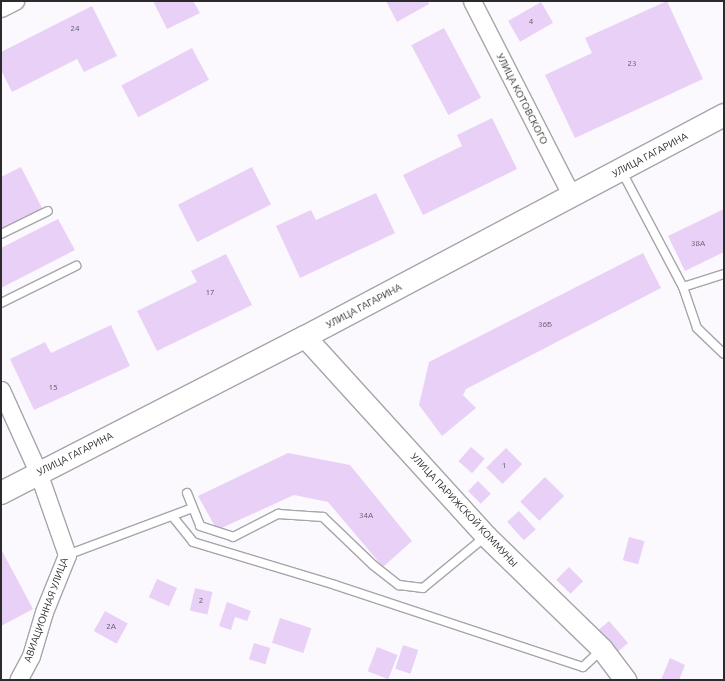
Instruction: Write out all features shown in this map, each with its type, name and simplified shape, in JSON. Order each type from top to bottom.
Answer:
[{"type":"main road","name":"УЛИЦА ГАГАРИНА","points":[[1,493],[38,472],[305,337],[724,115]]},
{"type":"street","points":[[1,8],[14,1]]},
{"type":"street","name":"УЛИЦА КОТОВСКОГО","points":[[472,1],[572,196]]},
{"type":"street","name":"УЛИЦА ПАРИЖСКОЙ КОММУНЫ","points":[[305,337],[486,536],[602,649],[625,680]]},
{"type":"street","name":"АВИАЦИОННАЯ УЛИЦА","points":[[1,390],[38,472],[67,555],[44,612],[31,656],[18,680]]},
{"type":"lane","points":[[621,170],[683,287],[697,328],[724,354]]},
{"type":"lane","points":[[1,234],[48,211]]},
{"type":"lane","points":[[1,303],[76,266]]},
{"type":"lane","points":[[683,287],[724,274]]},
{"type":"lane","points":[[187,493],[200,526],[233,537],[278,514],[323,517],[373,565],[399,585],[423,588],[486,536]]},
{"type":"lane","points":[[67,555],[194,508]]},
{"type":"lane","points":[[173,517],[193,542],[335,585],[583,667],[602,649]]},
{"type":"building","points":[[153,1],[193,1],[200,13],[167,29]]},
{"type":"building","points":[[386,1],[428,1],[429,4],[397,22]]},
{"type":"building","points":[[667,1],[703,79],[575,138],[545,75],[592,53],[585,38]]},
{"type":"building","points":[[541,2],[553,23],[520,42],[508,21]]},
{"type":"building","points":[[92,6],[117,56],[84,72],[77,59],[12,92],[1,70],[1,52]]},
{"type":"building","points":[[444,28],[481,98],[448,115],[411,45]]},
{"type":"building","points":[[192,48],[209,80],[138,117],[121,86]]},
{"type":"building","points":[[492,118],[517,169],[423,215],[403,175],[462,146],[457,135]]},
{"type":"building","points":[[21,167],[43,210],[1,230],[1,177]]},
{"type":"building","points":[[252,167],[271,204],[197,242],[178,205]]},
{"type":"building","points":[[376,193],[395,233],[300,278],[276,226],[311,210],[316,220]]},
{"type":"building","points":[[724,209],[724,252],[685,271],[668,236]]},
{"type":"building","points":[[58,219],[75,250],[1,288],[1,248]]},
{"type":"building","points":[[643,253],[661,288],[466,389],[463,395],[476,408],[442,436],[419,405],[429,362]]},
{"type":"building","points":[[226,254],[252,305],[157,351],[137,311],[197,282],[191,271]]},
{"type":"building","points":[[111,325],[130,366],[34,410],[10,359],[45,342],[51,353]]},
{"type":"building","points":[[471,447],[485,459],[472,473],[459,461]]},
{"type":"building","points":[[506,448],[522,464],[502,484],[486,468]]},
{"type":"building","points":[[288,453],[350,465],[412,541],[383,567],[328,502],[294,495],[217,530],[198,496]]},
{"type":"building","points":[[545,477],[564,496],[539,521],[520,502]]},
{"type":"building","points":[[478,481],[491,494],[481,504],[468,491]]},
{"type":"building","points":[[519,511],[536,530],[524,540],[507,522]]},
{"type":"building","points":[[629,537],[644,541],[638,564],[623,560]]},
{"type":"building","points":[[1,549],[33,609],[1,626]]},
{"type":"building","points":[[569,567],[583,581],[570,594],[556,580]]},
{"type":"building","points":[[157,579],[177,588],[169,606],[149,597]]},
{"type":"building","points":[[195,588],[213,592],[207,614],[190,610]]},
{"type":"building","points":[[227,602],[251,611],[247,621],[235,617],[231,630],[219,626]]},
{"type":"building","points":[[105,611],[128,624],[117,644],[94,631]]},
{"type":"building","points":[[280,618],[311,628],[303,653],[272,643]]},
{"type":"building","points":[[609,621],[628,643],[617,653],[598,631]]},
{"type":"building","points":[[254,643],[270,648],[265,664],[249,659]]},
{"type":"building","points":[[403,645],[418,650],[410,674],[395,669]]},
{"type":"building","points":[[377,647],[398,655],[388,679],[368,671]]},
{"type":"building","points":[[670,658],[685,665],[679,680],[661,680]]}]
